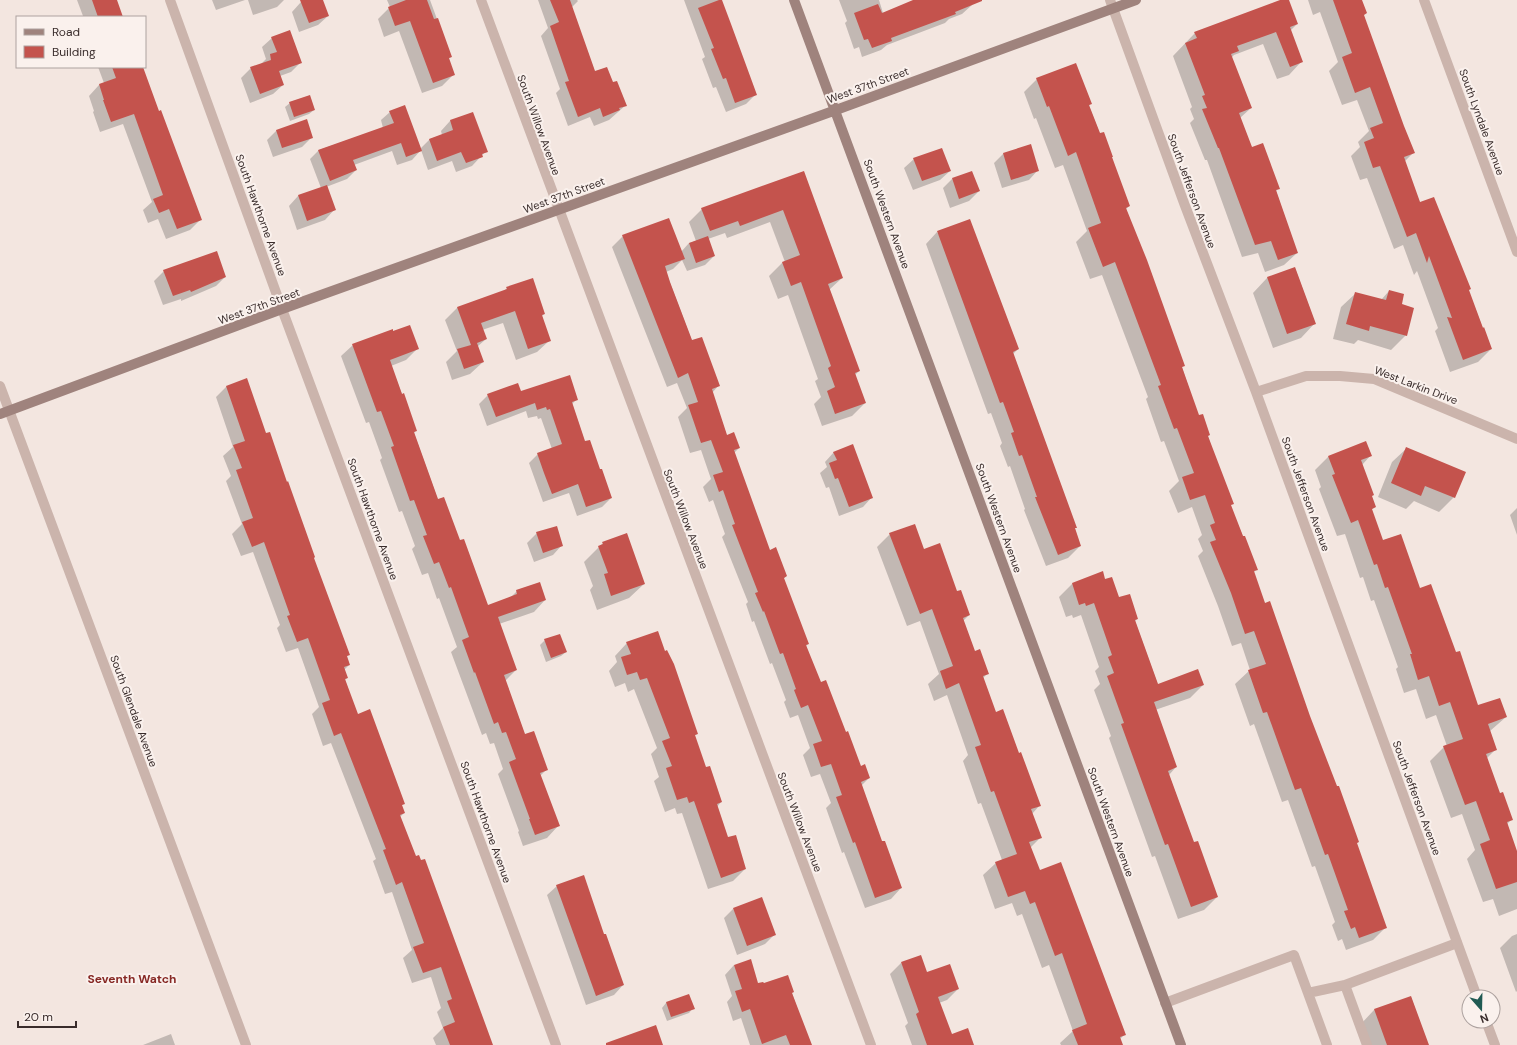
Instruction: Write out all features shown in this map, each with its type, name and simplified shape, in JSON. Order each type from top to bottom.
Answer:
[{"type":"street","name":"South Hawthorne Avenue","points":[[170,0],[282,310],[556,1045]]},
{"type":"street","name":"South Willow Avenue","points":[[481,0],[870,1045]]},
{"type":"street","name":"South Western Avenue","points":[[794,0],[1181,1045]]},
{"type":"street","name":"West 37th Street","points":[[4,412],[836,110],[1112,4],[1136,0]]},
{"type":"street","name":"South Lyndale Avenue","points":[[1424,0],[1517,252]]},
{"type":"street","name":"South Jefferson Avenue","points":[[1112,4],[1184,203],[1256,392],[1474,989]]},
{"type":"street","name":"West Larkin Drive","points":[[1256,392],[1306,376],[1340,376],[1374,380],[1517,439]]},
{"type":"street","name":"South Glendale Avenue","points":[[0,386],[4,412],[246,1045]]},
{"type":"street","points":[[1308,993],[1345,984],[1457,943]]},
{"type":"street","points":[[1165,1003],[1294,954],[1327,1045]]},
{"type":"street","points":[[1345,984],[1367,1045]]},
{"type":"street","points":[[1489,1029],[1495,1045]]},
{"type":"building","points":[[92,0],[117,0],[123,16],[98,16]]},
{"type":"building","points":[[300,0],[323,0],[329,16],[309,23]]},
{"type":"building","points":[[406,0],[427,0],[434,19],[438,18],[452,57],[449,58],[455,75],[433,83],[410,21],[395,26],[388,7]]},
{"type":"building","points":[[550,0],[570,0],[595,71],[607,67],[613,82],[617,81],[627,106],[619,108],[620,110],[603,117],[600,108],[578,117],[565,82],[569,81],[550,26],[559,22]]},
{"type":"building","points":[[722,0],[757,95],[735,103],[726,78],[723,79],[711,49],[714,48],[698,8]]},
{"type":"building","points":[[913,0],[982,1],[955,12],[956,14],[891,38],[892,41],[872,48],[868,39],[864,40],[854,13],[878,4],[882,13]]},
{"type":"building","points":[[1280,0],[1289,0],[1298,24],[1290,27],[1303,62],[1290,67],[1276,32],[1237,46],[1239,51],[1231,54],[1252,108],[1239,113],[1252,147],[1263,143],[1280,189],[1276,190],[1298,253],[1278,260],[1271,241],[1255,245],[1219,148],[1202,109],[1207,108],[1202,96],[1205,95],[1185,43],[1197,38],[1194,32]]},
{"type":"building","points":[[1333,0],[1362,0],[1367,13],[1364,15],[1415,153],[1404,157],[1420,202],[1434,197],[1471,289],[1469,290],[1492,349],[1463,360],[1447,317],[1452,318],[1429,256],[1427,263],[1416,233],[1407,237],[1380,166],[1373,168],[1364,142],[1374,138],[1370,128],[1383,123],[1370,87],[1355,93],[1342,57],[1352,53]]},
{"type":"building","points":[[290,30],[302,63],[279,71],[284,85],[260,94],[250,67],[271,60],[270,54],[277,52],[271,37]]},
{"type":"building","points":[[1076,63],[1092,104],[1089,105],[1100,133],[1104,132],[1113,157],[1130,206],[1126,208],[1147,260],[1185,366],[1182,367],[1199,415],[1203,414],[1210,435],[1208,436],[1234,504],[1231,505],[1258,570],[1254,571],[1265,603],[1270,601],[1310,716],[1337,786],[1339,786],[1359,842],[1357,843],[1387,928],[1359,938],[1355,927],[1351,929],[1344,911],[1348,910],[1328,854],[1325,855],[1301,788],[1295,790],[1267,712],[1263,713],[1248,670],[1266,664],[1254,631],[1245,634],[1231,593],[1210,542],[1216,540],[1210,525],[1215,523],[1205,495],[1190,500],[1182,477],[1194,473],[1177,428],[1174,429],[1158,386],[1161,385],[1115,262],[1103,267],[1088,228],[1101,223],[1076,152],[1068,156],[1049,106],[1047,107],[1036,78]]},
{"type":"building","points":[[112,68],[143,68],[159,111],[161,110],[202,220],[177,229],[169,209],[159,213],[153,199],[163,195],[134,114],[111,122],[103,100],[99,84],[116,78]]},
{"type":"building","points":[[310,95],[315,110],[294,117],[289,102]]},
{"type":"building","points":[[405,105],[422,151],[406,157],[401,143],[353,160],[357,170],[330,181],[318,150],[394,123],[389,111]]},
{"type":"building","points":[[473,112],[488,152],[482,154],[483,157],[466,163],[461,152],[437,161],[429,139],[453,130],[450,120]]},
{"type":"building","points":[[307,119],[313,138],[282,148],[276,130]]},
{"type":"building","points":[[1031,144],[1039,171],[1011,180],[1003,153]]},
{"type":"building","points":[[942,148],[951,171],[922,181],[913,158]]},
{"type":"building","points":[[804,171],[843,278],[828,284],[860,371],[855,373],[866,403],[835,414],[827,391],[835,387],[828,368],[831,366],[801,282],[791,286],[782,262],[800,255],[783,210],[740,226],[738,221],[710,231],[701,208]]},
{"type":"building","points":[[972,171],[980,191],[959,199],[952,178]]},
{"type":"building","points":[[327,185],[336,210],[307,221],[298,195]]},
{"type":"building","points":[[669,218],[685,259],[665,266],[670,282],[692,340],[702,337],[720,386],[712,389],[727,435],[734,432],[740,448],[734,450],[770,550],[776,547],[787,576],[784,578],[809,644],[806,645],[821,682],[826,680],[861,766],[865,764],[870,778],[861,782],[882,841],[885,841],[902,888],[875,898],[855,842],[853,843],[836,797],[842,795],[831,764],[821,767],[813,744],[822,741],[808,705],[801,708],[783,653],[780,654],[764,611],[763,612],[755,593],[758,592],[732,525],[735,524],[723,490],[719,492],[713,475],[723,472],[711,440],[701,443],[688,405],[698,402],[688,373],[678,378],[622,235]]},
{"type":"building","points":[[970,219],[1019,349],[1013,352],[1077,528],[1075,528],[1081,546],[1058,555],[1035,497],[1037,497],[1022,455],[1019,456],[1011,433],[1014,432],[1003,402],[1000,403],[937,231]]},
{"type":"building","points":[[708,236],[715,256],[696,263],[689,243]]},
{"type":"building","points":[[217,251],[226,277],[191,292],[190,290],[173,296],[163,270]]},
{"type":"building","points":[[1295,267],[1316,324],[1287,334],[1267,277]]},
{"type":"building","points":[[533,278],[545,314],[542,315],[551,341],[528,349],[515,311],[481,323],[487,339],[477,343],[484,362],[464,369],[457,349],[471,345],[457,307],[507,289],[506,287]]},
{"type":"building","points":[[1389,290],[1404,294],[1402,304],[1414,308],[1407,336],[1370,326],[1369,331],[1346,324],[1355,292],[1386,300]]},
{"type":"building","points":[[410,325],[419,349],[390,360],[402,394],[404,393],[417,431],[414,432],[438,499],[444,497],[460,540],[464,539],[488,605],[517,594],[516,590],[540,582],[546,600],[498,617],[517,670],[504,675],[525,734],[534,731],[548,770],[540,773],[560,826],[535,835],[509,762],[516,759],[506,732],[502,733],[498,722],[494,724],[462,640],[469,637],[451,587],[449,588],[439,562],[434,564],[423,536],[427,535],[414,500],[410,501],[391,447],[394,446],[381,411],[377,412],[352,344],[393,329],[393,331]]},
{"type":"building","points":[[570,375],[578,400],[572,402],[585,441],[590,440],[612,498],[586,507],[578,484],[552,494],[544,473],[537,453],[562,444],[550,409],[547,410],[546,407],[537,410],[535,403],[496,417],[487,394],[518,383],[521,391]]},
{"type":"building","points":[[247,378],[266,433],[270,432],[350,655],[347,656],[350,665],[344,667],[348,678],[345,679],[358,714],[370,709],[405,804],[402,805],[405,813],[400,815],[416,856],[419,855],[421,860],[425,859],[493,1045],[450,1045],[443,1027],[455,1022],[447,1001],[452,999],[441,967],[423,973],[413,947],[424,943],[402,882],[396,885],[383,850],[386,849],[341,733],[334,736],[322,703],[330,700],[308,638],[297,642],[287,616],[290,615],[264,542],[252,547],[242,522],[253,518],[236,470],[242,468],[233,445],[245,441],[226,386]]},
{"type":"building","points":[[1366,441],[1372,456],[1361,460],[1374,495],[1372,496],[1376,507],[1372,509],[1383,540],[1401,534],[1420,588],[1431,584],[1456,652],[1460,651],[1478,705],[1500,698],[1507,717],[1488,724],[1497,750],[1486,754],[1500,793],[1503,792],[1513,820],[1507,822],[1517,851],[1517,882],[1496,889],[1480,844],[1490,840],[1476,801],[1465,805],[1443,746],[1463,739],[1450,702],[1439,706],[1429,676],[1418,680],[1410,654],[1412,654],[1388,587],[1385,588],[1377,564],[1374,565],[1358,520],[1351,523],[1332,475],[1335,474],[1328,456]]},
{"type":"building","points":[[853,444],[873,498],[849,507],[838,478],[835,479],[829,463],[837,460],[833,452]]},
{"type":"building","points":[[1406,447],[1466,472],[1455,498],[1425,486],[1421,496],[1391,483]]},
{"type":"building","points":[[915,524],[924,549],[940,543],[957,591],[961,590],[970,615],[963,618],[975,651],[980,649],[989,674],[983,676],[996,712],[1003,709],[1041,806],[1031,809],[1042,838],[1029,842],[1040,870],[1061,862],[1126,1035],[1120,1037],[1123,1045],[1078,1045],[1072,1030],[1087,1024],[1062,953],[1055,956],[1035,902],[1030,904],[1025,891],[1008,897],[995,862],[1017,854],[994,791],[991,792],[975,747],[981,745],[959,683],[946,689],[940,671],[953,666],[932,609],[920,614],[889,533]]},
{"type":"building","points":[[557,526],[563,546],[543,553],[536,532]]},
{"type":"building","points":[[627,533],[645,584],[611,596],[604,574],[608,573],[598,546],[603,544],[602,542]]},
{"type":"building","points":[[1103,571],[1105,579],[1112,577],[1119,597],[1130,594],[1138,619],[1135,620],[1158,684],[1198,669],[1204,685],[1154,702],[1177,767],[1168,771],[1194,842],[1198,841],[1218,897],[1191,907],[1168,844],[1165,845],[1121,724],[1124,723],[1107,676],[1114,673],[1108,657],[1112,655],[1094,603],[1086,606],[1085,603],[1079,605],[1072,583]]},
{"type":"building","points":[[658,631],[665,651],[667,650],[674,664],[698,734],[695,735],[706,767],[710,766],[722,802],[717,804],[728,837],[736,835],[746,869],[721,878],[694,801],[689,803],[687,797],[677,800],[666,768],[672,766],[662,741],[670,738],[647,678],[640,680],[637,672],[627,675],[621,657],[631,654],[626,642]]},
{"type":"building","points":[[560,634],[567,652],[551,658],[544,639]]},
{"type":"building","points":[[584,875],[604,934],[606,934],[624,985],[596,996],[556,885]]},
{"type":"building","points":[[762,897],[776,935],[747,946],[733,908]]},
{"type":"building","points":[[921,955],[927,972],[950,964],[959,989],[938,997],[952,1034],[968,1028],[974,1045],[927,1045],[916,1014],[919,1012],[901,962]]},
{"type":"building","points":[[751,959],[758,983],[764,983],[788,975],[794,992],[792,993],[812,1045],[790,1045],[786,1035],[762,1044],[750,1009],[742,1012],[735,991],[742,989],[734,965]]},
{"type":"building","points":[[689,994],[695,1009],[671,1017],[666,1002]]},
{"type":"building","points":[[1411,996],[1429,1045],[1387,1045],[1374,1009]]},
{"type":"building","points":[[656,1025],[663,1045],[606,1045],[606,1043]]},
{"type":"district","name":"Seventh Watch","points":[[132,979]]}]
